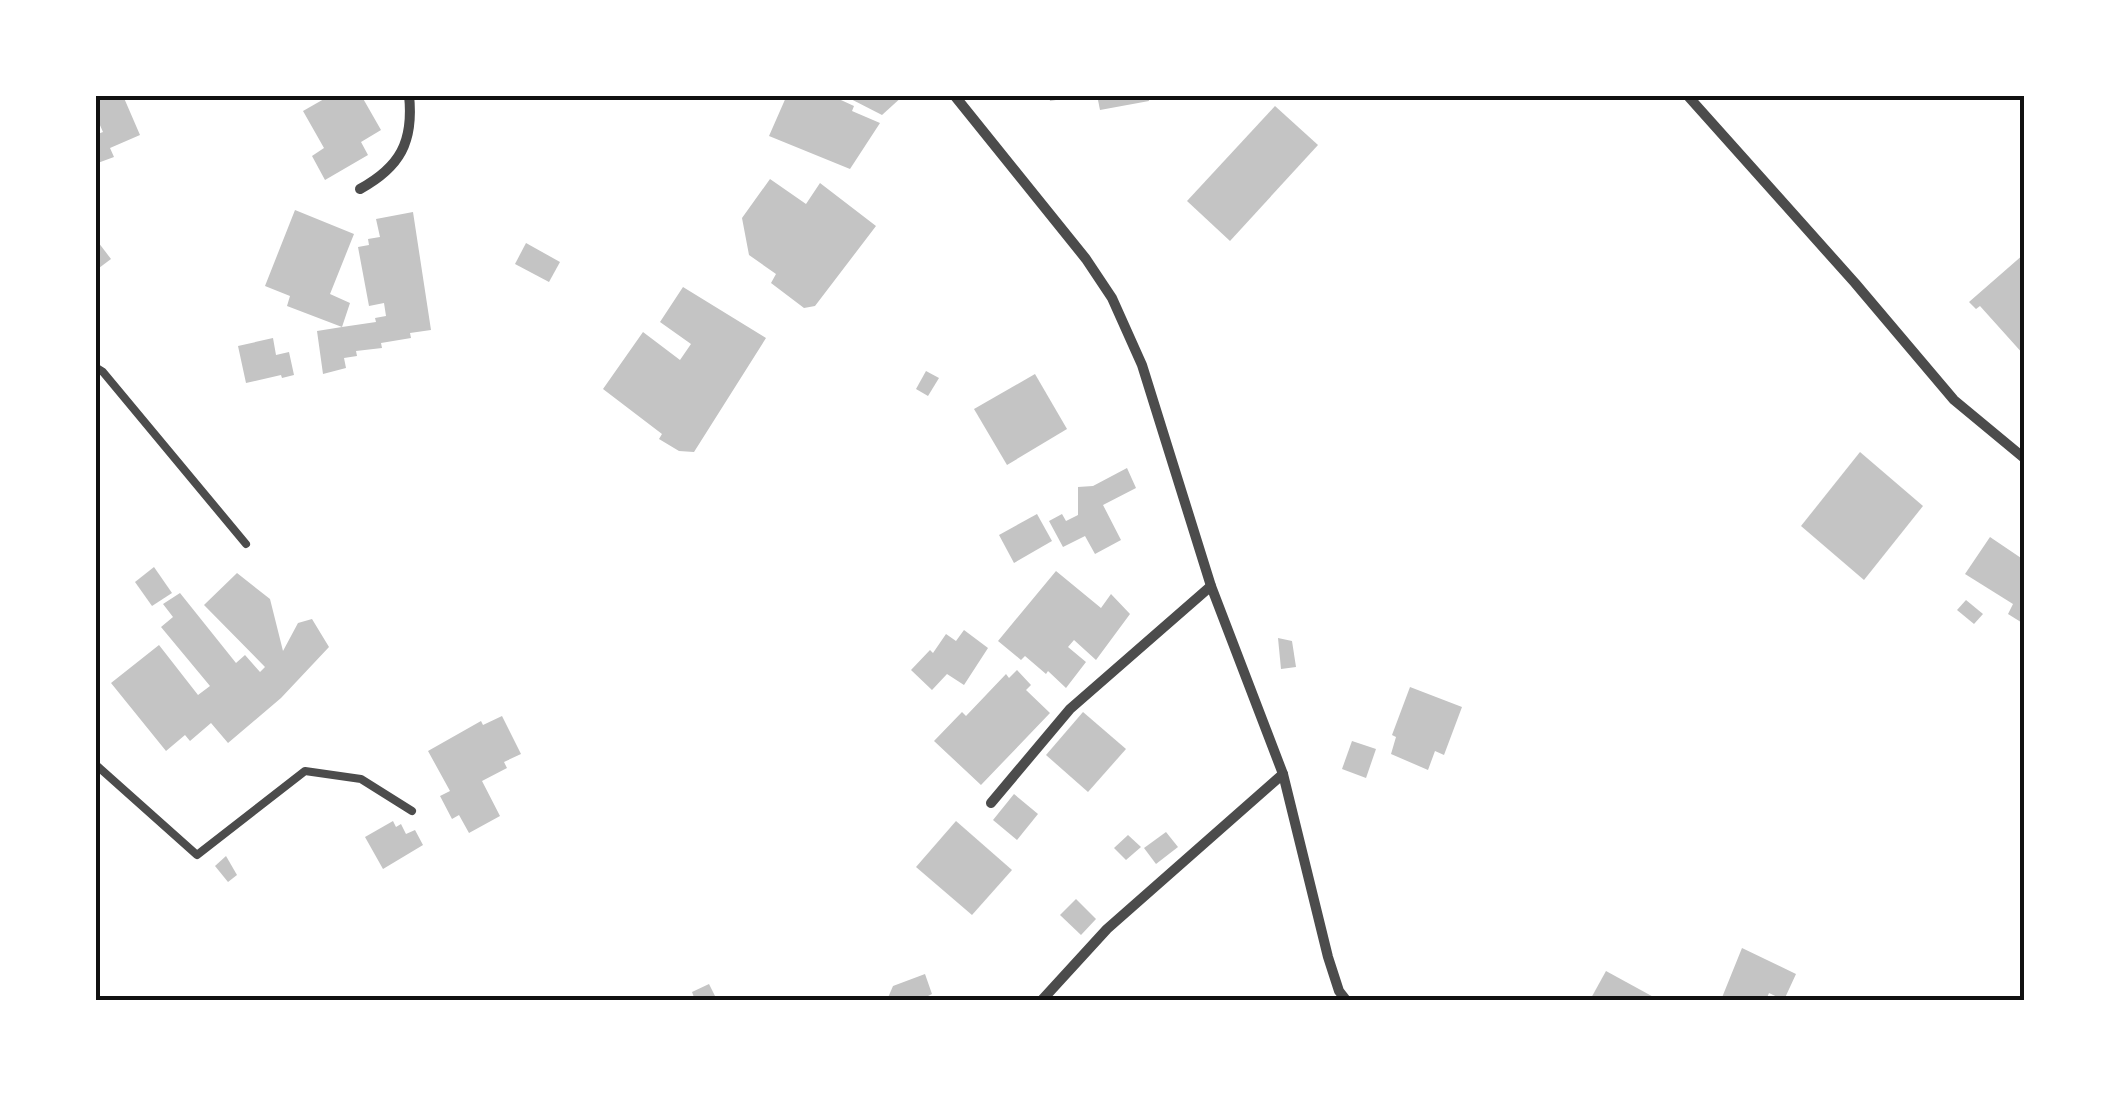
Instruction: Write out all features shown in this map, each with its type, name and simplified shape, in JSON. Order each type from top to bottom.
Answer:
[{"type":"street","points":[[360,189],[386,174],[405,148],[411,113],[409,95]]},
{"type":"street","points":[[954,95],[1086,258],[1112,298],[1142,366],[1211,586],[1283,774],[1328,957],[1339,992],[1346,1000]]},
{"type":"street","points":[[1687,95],[1954,400],[2024,458]]},
{"type":"street","points":[[991,803],[1070,709],[1211,586]]},
{"type":"street","points":[[1042,1000],[1107,929],[1283,774]]},
{"type":"lane","points":[[95,367],[246,544]]},
{"type":"lane","points":[[95,764],[197,855],[305,771],[361,778],[412,811]]},
{"type":"building","points":[[95,95],[131,95],[124,98],[140,135],[110,148],[114,157],[95,164],[95,135],[103,132],[95,114]]},
{"type":"building","points":[[331,95],[361,95],[381,130],[361,142],[368,155],[325,180],[312,156],[324,148],[303,111]]},
{"type":"building","points":[[787,95],[830,95],[854,106],[852,111],[880,123],[850,169],[769,136]]},
{"type":"building","points":[[843,95],[904,95],[882,115]]},
{"type":"building","points":[[1049,95],[1074,95],[1074,97],[1050,101]]},
{"type":"building","points":[[1097,95],[1148,95],[1149,101],[1100,110]]},
{"type":"building","points":[[1275,106],[1318,145],[1230,241],[1187,201]]},
{"type":"building","points":[[770,179],[806,204],[820,183],[876,226],[815,306],[804,308],[771,283],[776,274],[749,255],[742,218]]},
{"type":"building","points":[[295,210],[354,234],[330,294],[350,303],[342,327],[287,306],[290,296],[265,286]]},
{"type":"building","points":[[413,212],[431,330],[381,343],[382,348],[356,351],[357,356],[344,358],[346,368],[323,374],[317,331],[376,322],[375,318],[386,316],[384,303],[369,306],[358,247],[369,245],[368,239],[380,237],[376,219]]},
{"type":"building","points":[[95,238],[111,259],[95,271]]},
{"type":"building","points":[[526,243],[560,262],[549,282],[515,264]]},
{"type":"building","points":[[2024,254],[2024,355],[1980,306],[1976,309],[1969,302]]},
{"type":"building","points":[[683,287],[766,338],[694,452],[679,451],[659,439],[662,434],[603,389],[643,332],[680,360],[691,344],[660,322]]},
{"type":"building","points":[[273,338],[276,355],[289,352],[294,375],[246,383],[238,346]]},
{"type":"building","points":[[926,371],[939,378],[928,396],[916,389]]},
{"type":"building","points":[[1035,374],[1067,429],[1007,465],[974,409]]},
{"type":"building","points":[[1860,452],[1923,506],[1864,580],[1801,526]]},
{"type":"building","points":[[1127,468],[1136,488],[1103,505],[1121,540],[1095,554],[1085,536],[1063,547],[1049,521],[1062,514],[1066,521],[1078,515],[1078,487],[1093,486]]},
{"type":"building","points":[[1037,514],[1052,541],[1014,563],[999,535]]},
{"type":"building","points":[[1990,537],[2024,560],[2024,624],[2008,614],[2013,604],[1965,574]]},
{"type":"building","points":[[154,567],[172,593],[152,606],[135,582]]},
{"type":"building","points":[[1056,571],[1101,608],[1111,594],[1130,614],[1096,660],[1074,640],[1068,647],[1086,662],[1066,688],[1048,671],[1046,674],[1025,656],[1021,660],[998,641]]},
{"type":"building","points":[[237,573],[270,599],[283,651],[298,623],[312,619],[329,647],[281,698],[228,743],[211,723],[190,741],[185,735],[166,751],[111,683],[159,645],[198,695],[210,686],[161,627],[173,617],[163,604],[180,593],[236,663],[245,655],[260,672],[265,667],[204,605]]},
{"type":"building","points":[[1966,600],[1983,614],[1974,624],[1957,610]]},
{"type":"building","points":[[964,630],[988,648],[964,685],[947,674],[932,690],[911,670],[930,650],[933,653],[946,634],[956,641]]},
{"type":"building","points":[[1278,638],[1292,641],[1296,667],[1281,669]]},
{"type":"building","points":[[1017,670],[1031,685],[1026,690],[1050,713],[981,785],[934,741],[962,712],[966,716],[1006,674],[1009,678]]},
{"type":"building","points":[[1410,687],[1462,707],[1444,755],[1435,751],[1428,770],[1391,754],[1396,737],[1392,735]]},
{"type":"building","points":[[1083,712],[1126,749],[1088,792],[1046,755]]},
{"type":"building","points":[[502,716],[521,754],[504,762],[507,768],[482,781],[500,816],[469,833],[459,815],[452,819],[440,796],[450,791],[428,751],[481,721],[483,725]]},
{"type":"building","points":[[1352,741],[1376,749],[1366,778],[1342,769]]},
{"type":"building","points":[[1014,794],[1038,814],[1017,840],[993,820]]},
{"type":"building","points":[[393,821],[396,827],[401,824],[406,834],[415,830],[423,845],[383,869],[365,837]]},
{"type":"building","points":[[956,821],[1012,870],[972,915],[916,867]]},
{"type":"building","points":[[1166,832],[1178,847],[1156,864],[1144,848]]},
{"type":"building","points":[[1128,835],[1141,847],[1126,860],[1114,848]]},
{"type":"building","points":[[226,856],[237,875],[228,882],[215,866]]},
{"type":"building","points":[[1076,899],[1096,919],[1081,935],[1060,915]]},
{"type":"building","points":[[1742,948],[1796,974],[1784,1000],[1769,993],[1766,1000],[1721,1000]]},
{"type":"building","points":[[1606,971],[1659,1000],[1590,1000]]},
{"type":"building","points":[[925,974],[932,994],[927,1000],[887,1000],[893,986]]},
{"type":"building","points":[[709,984],[717,1000],[695,1000],[692,992]]}]
